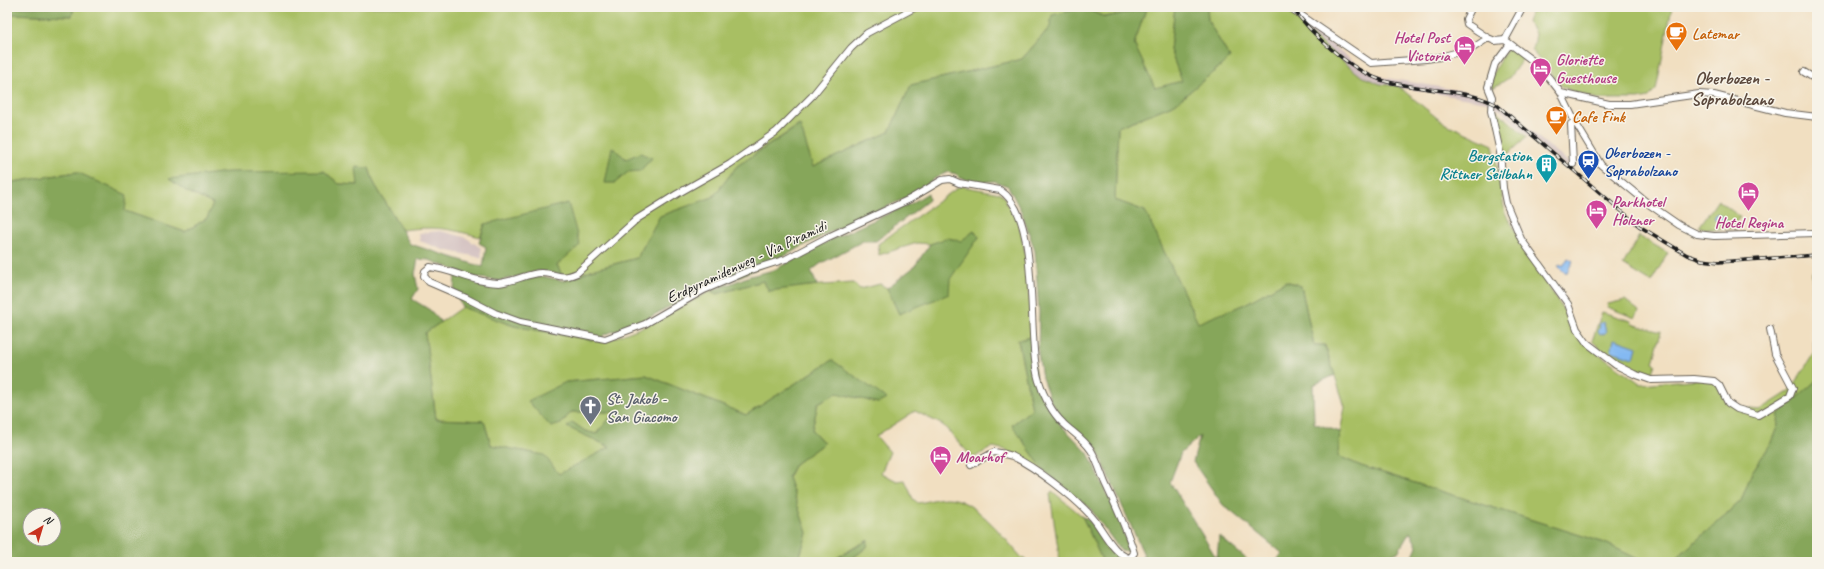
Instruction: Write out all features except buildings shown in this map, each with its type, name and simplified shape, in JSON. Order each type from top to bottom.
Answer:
[{"type":"street","name":"Erdpyramidenweg - Via Piramidi","points":[[916,7],[867,33],[851,48],[812,96],[776,132],[730,164],[637,219],[577,273],[566,278],[540,273],[518,280],[499,283],[474,279],[439,268],[430,267],[425,271],[424,276],[429,282],[466,298],[495,313],[520,322],[605,339],[645,324],[704,290],[748,271],[786,259],[826,238],[910,199],[942,180],[950,179],[959,183],[1002,192],[1013,204],[1020,221],[1026,246],[1032,278],[1034,349],[1039,381],[1049,404],[1062,422],[1082,439],[1091,451],[1134,553],[1130,558],[1123,558],[1116,551],[1092,516],[1038,471],[1010,455],[994,452],[971,465]]},
{"type":"street","points":[[1289,7],[1371,63],[1426,59],[1459,52],[1473,48],[1488,38]]},
{"type":"street","points":[[1472,7],[1466,19],[1467,24],[1488,38],[1495,41],[1507,42],[1537,64],[1561,94],[1575,122],[1602,165],[1650,205],[1679,225],[1693,232],[1714,236],[1817,233]]},
{"type":"street","points":[[1523,7],[1495,64],[1488,87],[1492,98],[1490,111],[1500,152],[1503,188],[1506,203],[1521,239],[1568,304],[1577,330],[1587,343],[1616,365],[1634,374],[1651,380],[1694,379],[1714,381],[1719,385],[1728,403],[1742,411],[1758,415],[1790,396],[1793,388],[1775,354],[1770,329]]},
{"type":"street","points":[[1804,72],[1817,80]]},
{"type":"street","points":[[1561,94],[1609,104],[1630,104],[1699,94],[1714,95],[1785,113],[1817,117]]},
{"type":"street","points":[[1573,164],[1571,124],[1575,122]]},
{"type":"shaded area","points":[[1298,18],[1362,68],[1381,77],[1469,92],[1497,103],[1569,163],[1566,166],[1523,131],[1503,112],[1487,102],[1380,84],[1361,76],[1305,30]]},
{"type":"shaded area","points":[[440,231],[465,237],[481,248],[482,258],[444,250],[420,241],[419,233]]},
{"type":"green space","points":[[7,7],[74,7],[72,16],[7,14]]},
{"type":"green space","points":[[74,7],[1175,7],[1170,50],[1182,81],[1155,89],[1134,44],[1146,9],[1105,17],[1083,8],[1050,27],[1022,59],[911,85],[889,132],[813,167],[799,125],[737,166],[713,197],[660,216],[637,258],[591,270],[565,281],[557,265],[485,224],[480,237],[432,228],[402,230],[374,183],[369,168],[358,185],[339,184],[324,171],[186,191],[213,204],[207,218],[185,232],[125,211],[77,172],[7,183],[7,14],[72,16]]},
{"type":"green space","points":[[1175,7],[1207,7],[1208,21],[1230,58],[1175,104],[1118,127],[1115,200],[1145,211],[1198,323],[1245,304],[1286,281],[1301,286],[1314,345],[1324,345],[1335,375],[1313,385],[1314,423],[1340,432],[1338,456],[1361,466],[1605,543],[1644,562],[1410,562],[1417,546],[1410,532],[1398,552],[1375,562],[1276,562],[1282,553],[1223,505],[1193,462],[1200,436],[1181,453],[1170,482],[1217,559],[1219,536],[1250,562],[1138,562],[1144,555],[1095,445],[1064,421],[1051,402],[1042,378],[1038,353],[1039,312],[1035,251],[1022,213],[1008,186],[994,181],[979,182],[960,178],[956,174],[948,172],[937,177],[908,197],[828,233],[771,263],[669,307],[641,322],[603,335],[603,342],[514,326],[462,307],[454,290],[455,276],[499,286],[541,276],[565,281],[591,270],[637,258],[660,216],[713,197],[737,166],[800,125],[813,167],[889,132],[911,85],[1022,59],[1050,27],[1052,15],[1083,8],[1105,17],[1146,9],[1134,44],[1155,88],[1182,81],[1170,50]]},
{"type":"green space","points":[[1207,7],[1285,7],[1298,18],[1305,30],[1361,76],[1380,84],[1398,86],[1442,122],[1493,145],[1505,213],[1541,274],[1584,343],[1641,384],[1713,378],[1729,401],[1741,408],[1760,410],[1790,391],[1814,353],[1812,272],[1817,270],[1817,380],[1779,413],[1778,425],[1770,445],[1752,472],[1741,501],[1672,562],[1644,562],[1605,543],[1361,466],[1338,456],[1340,432],[1345,407],[1325,345],[1314,345],[1301,286],[1286,281],[1245,304],[1198,324],[1145,211],[1115,200],[1118,127],[1175,104],[1230,58],[1208,21]]},
{"type":"green space","points":[[1533,7],[1672,7],[1656,90],[1649,97],[1639,99],[1598,99],[1571,91],[1562,86],[1531,50],[1535,43],[1535,35],[1527,22]]},
{"type":"green space","points":[[1510,46],[1524,57],[1509,78],[1491,89],[1494,72]]},
{"type":"green space","points":[[1493,107],[1527,137],[1504,158],[1504,151]]},
{"type":"green space","points":[[612,147],[626,159],[640,153],[652,158],[640,171],[628,172],[615,183],[605,183]]},
{"type":"green space","points":[[356,167],[369,168],[374,183],[410,244],[483,267],[486,247],[479,243],[485,224],[568,203],[580,245],[557,265],[562,275],[539,271],[499,281],[474,277],[429,260],[418,259],[415,274],[418,289],[412,299],[430,310],[441,322],[425,333],[436,419],[484,421],[491,445],[544,455],[559,474],[610,447],[567,427],[572,422],[585,431],[596,434],[615,412],[571,412],[561,424],[551,427],[528,401],[566,382],[646,375],[746,415],[832,360],[887,399],[878,403],[837,393],[818,403],[812,430],[824,443],[795,464],[788,477],[807,533],[798,562],[7,562],[7,183],[77,172],[127,195],[125,211],[185,232],[207,218],[213,204],[186,191],[169,179],[228,172],[324,171],[339,184],[358,185]]},
{"type":"green space","points":[[960,186],[1000,193],[1005,198],[1006,204],[1013,212],[1019,226],[1029,287],[1032,337],[1018,340],[1032,409],[1012,425],[1045,472],[1006,450],[993,447],[973,458],[943,425],[915,411],[876,436],[890,452],[881,473],[897,481],[905,480],[913,499],[918,503],[946,498],[957,499],[967,504],[988,520],[1022,558],[1029,562],[848,562],[867,547],[860,544],[830,562],[798,562],[807,533],[788,478],[795,464],[824,443],[812,430],[818,403],[837,393],[878,403],[832,360],[746,415],[646,375],[566,382],[561,424],[571,412],[616,412],[596,434],[585,431],[572,422],[568,427],[610,447],[559,475],[543,455],[491,445],[484,421],[436,419],[425,333],[462,307],[514,326],[603,342],[645,326],[711,291],[717,294],[763,281],[769,291],[792,287],[853,283],[860,289],[880,284],[887,288],[899,314],[949,279],[979,237],[974,231],[961,241],[948,238],[930,244],[917,243],[879,255],[878,244]]},
{"type":"green space","points":[[928,193],[929,200],[876,241],[863,241],[820,264],[811,271],[817,285],[769,291],[763,281],[717,294],[711,291],[750,276],[774,270],[830,240],[912,203]]},
{"type":"green space","points":[[1718,200],[1740,217],[1731,229],[1708,229],[1699,227]]},
{"type":"green space","points":[[974,231],[979,237],[950,279],[949,294],[899,314],[887,288],[914,267],[930,244],[948,238],[961,241]]},
{"type":"green space","points":[[1639,236],[1668,253],[1651,282],[1623,265]]},
{"type":"green space","points":[[1625,300],[1639,311],[1635,318],[1607,307],[1608,304]]},
{"type":"green space","points":[[1602,312],[1631,321],[1632,324],[1661,332],[1653,363],[1656,364],[1652,375],[1636,372],[1628,368],[1604,352],[1592,341]]},
{"type":"green space","points":[[1032,337],[1031,350],[1037,382],[1060,424],[1088,453],[1120,521],[1129,549],[1128,552],[1121,551],[1089,507],[1045,472],[1012,425],[1032,409],[1018,340]]},
{"type":"green space","points":[[1817,380],[1817,562],[1672,562],[1741,501],[1752,472],[1770,445],[1778,425],[1779,413]]},
{"type":"green space","points":[[1052,491],[1082,516],[1103,562],[1060,562],[1050,494]]},
{"type":"green space","points":[[1082,516],[1096,527],[1116,555],[1129,562],[1103,562]]},
{"type":"green space","points":[[868,540],[867,547],[848,562],[830,562]]},
{"type":"water","points":[[1717,213],[1729,222],[1725,227],[1714,218]]},
{"type":"water","points":[[1568,258],[1573,261],[1566,274],[1558,266],[1561,264],[1563,266]]},
{"type":"water","points":[[1603,322],[1607,331],[1600,335],[1598,332],[1600,326],[1599,324]]},
{"type":"water","points":[[1614,339],[1637,347],[1634,358],[1611,351]]},
{"type":"railway","points":[[1292,7],[1309,28],[1332,50],[1356,68],[1369,75],[1393,83],[1455,92],[1481,98],[1497,105],[1639,226],[1687,255],[1702,260],[1719,262],[1817,255]]},
{"type":"place","name":"Latemar","points":[[1677,52]]},
{"type":"place","name":"Hotel Post Victoria","points":[[1465,66]]},
{"type":"place","name":"Gloriette Guesthouse","points":[[1541,88]]},
{"type":"place","name":"Cafe Fink","points":[[1557,136]]},
{"type":"place","name":"Oberbozen - Soprabolzano","points":[[1589,180]]},
{"type":"place","name":"Bergstation Rittner Seilbahn","points":[[1547,184]]},
{"type":"place","name":"Hotel Regina","points":[[1749,212]]},
{"type":"place","name":"Parkhotel Holzner","points":[[1596,230]]},
{"type":"place","name":"St. Jakob - San Giacomo","points":[[591,426]]},
{"type":"place","name":"Moarhof","points":[[940,476]]},
{"type":"district","name":"Oberbozen - Soprabolzano","points":[[1732,88]]}]
